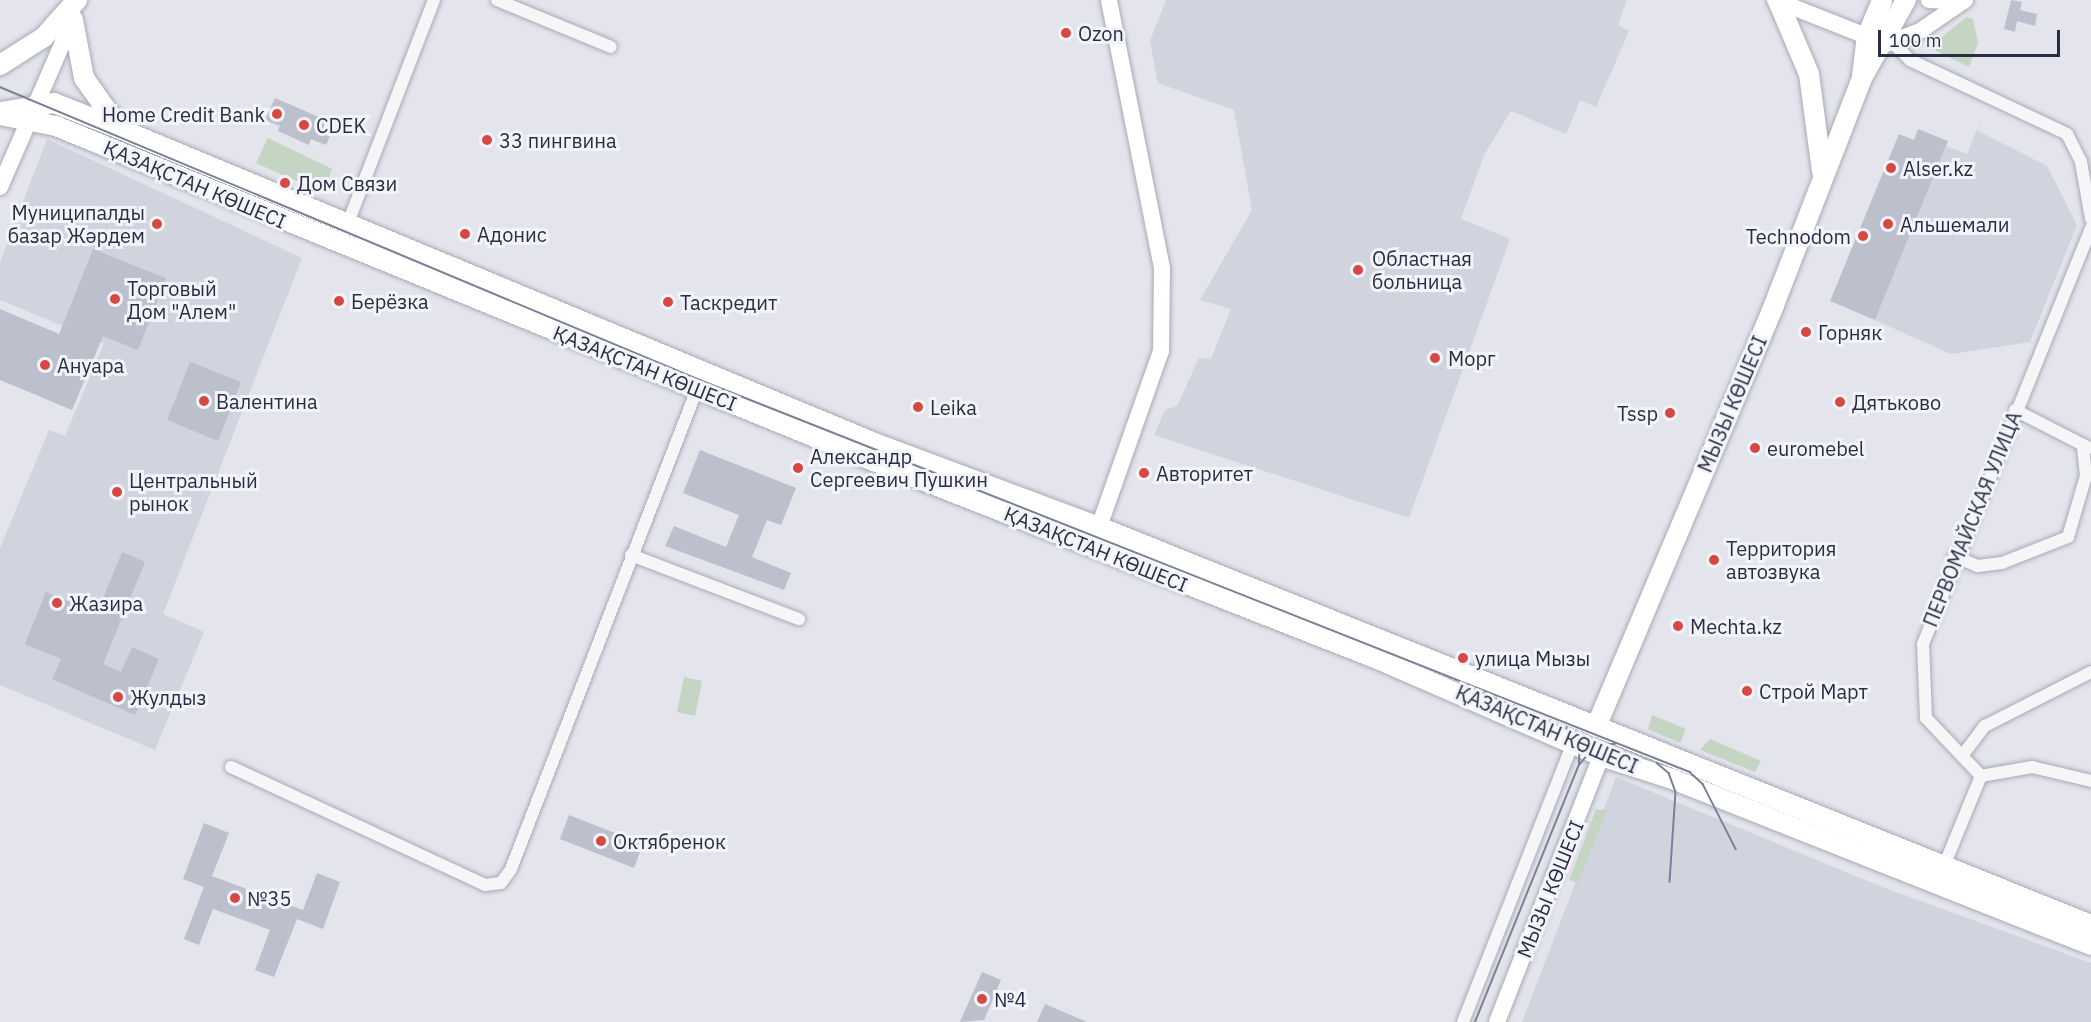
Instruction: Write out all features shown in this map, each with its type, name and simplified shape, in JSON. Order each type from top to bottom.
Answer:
[{"type":"main road","points":[[0,64],[44,37],[77,0]]},
{"type":"main road","points":[[1779,0],[1809,74],[1822,177]]},
{"type":"main road","points":[[1862,78],[1867,36],[1882,0]]},
{"type":"main road","points":[[1862,78],[1890,44],[1906,0]]},
{"type":"main road","points":[[73,20],[84,78],[120,129]]},
{"type":"main road","name":"МЫЗЫ КӨШЕСІ","points":[[1596,727],[1862,78]]},
{"type":"main road","name":"ҚАЗАҚСТАН КӨШЕСІ","points":[[0,113],[31,113],[54,103],[592,324],[700,380],[1092,548],[1562,713],[2091,925]]},
{"type":"main road","name":"ҚАЗАҚСТАН КӨШЕСІ","points":[[31,113],[56,126],[584,343],[700,380],[1099,527],[1383,651],[1574,740],[1601,756],[1771,818],[2091,945]]},
{"type":"main road","points":[[584,343],[592,324]]},
{"type":"main road","points":[[1092,548],[1099,527]]},
{"type":"main road","points":[[1562,713],[1587,709],[1610,695],[1613,717],[1629,740]]},
{"type":"main road","points":[[1596,727],[1601,756]]},
{"type":"main road","points":[[1771,818],[1779,800]]},
{"type":"main road","points":[[1928,880],[1944,866]]},
{"type":"street","points":[[0,187],[82,0]]},
{"type":"street","points":[[340,244],[434,0]]},
{"type":"street","points":[[497,0],[611,47]]},
{"type":"street","points":[[1099,527],[1161,351],[1162,268],[1109,0]]},
{"type":"street","points":[[1779,0],[1890,44],[1910,60],[2067,134],[2081,162],[2091,219]]},
{"type":"street","points":[[1929,0],[1964,1]]},
{"type":"street","points":[[1890,44],[1964,1]]},
{"type":"street","name":"ПЕРВОМАЙСКАЯ УЛИЦА","points":[[1981,776],[1926,718],[1922,699],[1923,645],[1954,556],[2091,228]]},
{"type":"street","points":[[231,767],[485,885],[501,883],[512,869],[700,380]]},
{"type":"street","points":[[1954,556],[1978,566],[2002,563],[2068,537],[2086,476],[2087,447],[2015,410]]},
{"type":"street","points":[[631,555],[799,618]]},
{"type":"street","points":[[1962,756],[1985,726],[2091,672]]},
{"type":"street","points":[[1463,1022],[1574,740]]},
{"type":"street","name":"МЫЗЫ КӨШЕСІ","points":[[1497,1022],[1601,756]]},
{"type":"street","points":[[1944,866],[1981,776],[2032,767],[2091,781]]},
{"type":"shaded area","name":"Областная больница","points":[[1166,0],[1627,0],[1618,25],[1629,31],[1596,107],[1580,100],[1566,134],[1511,111],[1484,155],[1461,219],[1510,239],[1409,518],[1154,435],[1165,410],[1177,406],[1199,358],[1211,359],[1231,309],[1200,300],[1252,210],[1234,110],[1158,83],[1150,41]]},
{"type":"shaded area","name":"Альшемали","points":[[1981,120],[1978,131],[2047,166],[2077,225],[2030,342],[1951,354],[1875,320],[1946,146],[1967,154]]},
{"type":"shaded area","name":"Центральный рынок","points":[[47,139],[302,258],[163,614],[204,632],[155,750],[0,685],[0,548],[49,430],[65,436],[104,343],[0,300],[0,262]]},
{"type":"shaded area","points":[[1616,777],[1882,887],[2091,963],[2091,1022],[1522,1022]]},
{"type":"green space","points":[[1966,17],[1973,19],[1978,43],[1969,67],[1936,51],[1935,43]]},
{"type":"green space","points":[[268,138],[332,169],[323,193],[256,163]]},
{"type":"green space","points":[[684,677],[702,681],[695,716],[677,712]]},
{"type":"green space","points":[[1652,715],[1686,729],[1680,743],[1648,729]]},
{"type":"green space","points":[[1710,739],[1761,761],[1755,772],[1700,750]]},
{"type":"green space","points":[[1596,809],[1607,811],[1578,883],[1569,880]]},
{"type":"building","points":[[2011,0],[2022,2],[2020,10],[2037,14],[2035,26],[2017,21],[2015,32],[2004,29]]},
{"type":"building","points":[[275,98],[335,124],[326,145],[311,139],[309,145],[278,131],[280,126],[265,120]]},
{"type":"building","name":"Альшемали","points":[[1918,129],[1948,141],[1875,320],[1830,301],[1899,134],[1914,140]]},
{"type":"building","points":[[93,249],[166,278],[138,350],[103,336],[72,410],[0,380],[0,309],[59,334]]},
{"type":"building","name":"Валентина","points":[[190,362],[241,382],[218,441],[167,420]]},
{"type":"building","points":[[700,450],[796,488],[781,525],[767,520],[752,557],[791,573],[784,590],[665,546],[674,526],[726,547],[739,515],[683,493]]},
{"type":"building","points":[[122,552],[145,562],[103,664],[121,672],[132,647],[159,659],[135,715],[52,679],[61,659],[25,644],[46,592],[97,613]]},
{"type":"building","name":"Октябренок","points":[[569,815],[643,844],[634,868],[560,839]]},
{"type":"building","name":"№35","points":[[204,823],[229,833],[212,876],[303,910],[317,873],[340,882],[323,929],[297,919],[274,977],[255,970],[270,930],[213,909],[199,945],[184,939],[204,887],[183,879]]},
{"type":"building","name":"№4","points":[[982,972],[1001,980],[984,1020],[960,1022]]},
{"type":"building","name":"№4","points":[[1045,1004],[1087,1022],[1037,1022]]},
{"type":"tram line","points":[[0,87],[700,380],[1690,772],[1703,784],[1736,849]]},
{"type":"tram line","points":[[1475,1022],[1579,764],[1580,741],[1567,728]]},
{"type":"tram line","points":[[1579,765],[1595,746],[1615,744]]},
{"type":"tram line","points":[[1657,763],[1669,773],[1676,792],[1670,882]]},
{"type":"place","name":"Ozon","points":[[1066,33]]},
{"type":"place","name":"Home Credit Bank","points":[[277,114]]},
{"type":"place","name":"CDEK","points":[[304,125]]},
{"type":"place","name":"33 пингвина","points":[[487,140]]},
{"type":"place","name":"Alser.kz","points":[[1891,168]]},
{"type":"place","name":"Дом Связи","points":[[285,183]]},
{"type":"place","name":"Муниципалды базар Жәрдем","points":[[157,224]]},
{"type":"place","name":"Альшемали","points":[[1888,224]]},
{"type":"place","name":"Адонис","points":[[465,234]]},
{"type":"place","name":"Technodom","points":[[1863,236]]},
{"type":"place","name":"Областная больница","points":[[1358,270]]},
{"type":"place","name":"Торговый Дом \"Алем\"","points":[[115,299]]},
{"type":"place","name":"Берёзка","points":[[339,301]]},
{"type":"place","name":"Таскредит","points":[[668,302]]},
{"type":"place","name":"Горняк","points":[[1806,332]]},
{"type":"place","name":"Морг","points":[[1435,358]]},
{"type":"place","name":"Ануара","points":[[45,365]]},
{"type":"place","name":"Валентина","points":[[204,401]]},
{"type":"place","name":"Дятьково","points":[[1840,402]]},
{"type":"place","name":"Leika","points":[[918,407]]},
{"type":"place","name":"Tssp","points":[[1670,413]]},
{"type":"place","name":"euromebel","points":[[1755,448]]},
{"type":"place","name":"Александр Сергеевич Пушкин","points":[[798,468]]},
{"type":"place","name":"Авторитет","points":[[1144,473]]},
{"type":"place","name":"Центральный рынок","points":[[117,492]]},
{"type":"place","name":"Территория автозвука","points":[[1714,560]]},
{"type":"place","name":"Жазира","points":[[57,603]]},
{"type":"place","name":"Mechta.kz","points":[[1678,626]]},
{"type":"place","name":"улица Мызы","points":[[1463,658]]},
{"type":"place","name":"Строй Март","points":[[1747,691]]},
{"type":"place","name":"Жулдыз","points":[[118,697]]},
{"type":"place","name":"Октябренок","points":[[601,841]]},
{"type":"place","name":"№35","points":[[235,898]]},
{"type":"place","name":"№4","points":[[982,999]]}]
